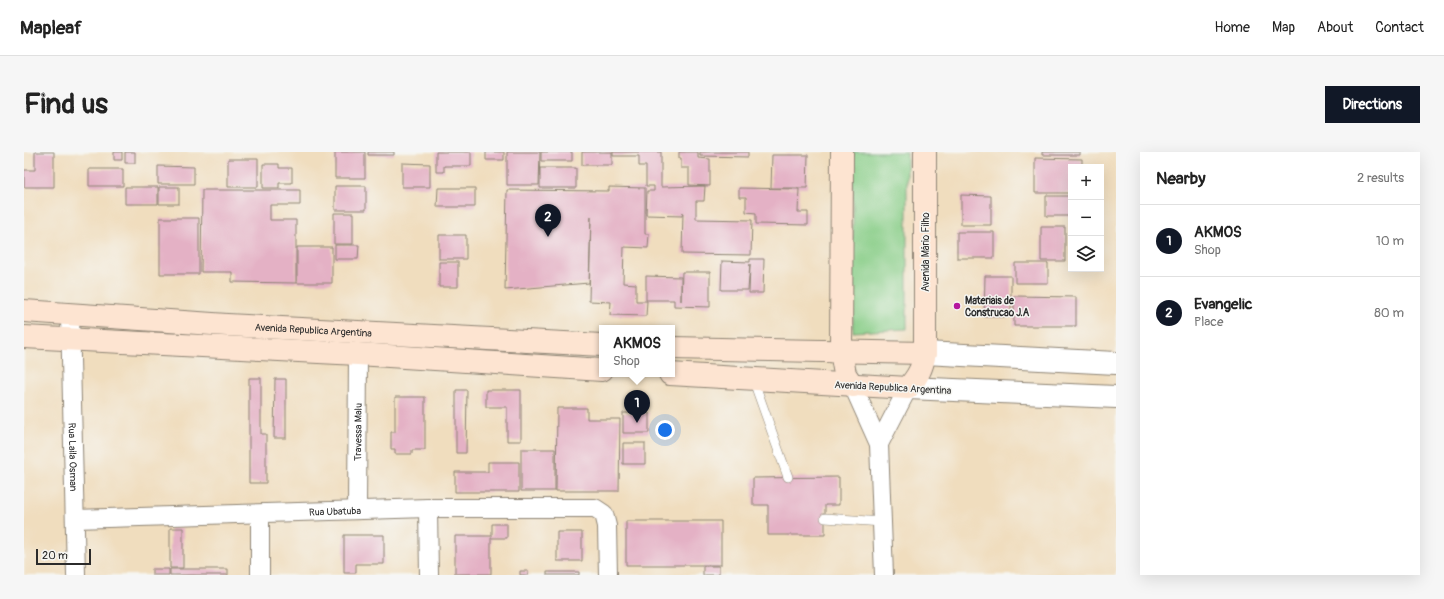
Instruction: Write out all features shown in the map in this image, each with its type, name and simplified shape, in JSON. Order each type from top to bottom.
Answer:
[{"type":"main road","points":[[842,152],[841,352],[845,374],[853,386]]},
{"type":"main road","name":"Avenida Mário Filho","points":[[908,388],[918,376],[922,367],[925,352],[925,152]]},
{"type":"main road","name":"Avenida Republica Argentina","points":[[24,311],[70,315],[599,345]]},
{"type":"main road","points":[[24,337],[358,354],[599,370]]},
{"type":"main road","points":[[675,348],[841,352],[925,352]]},
{"type":"main road","name":"Avenida Republica Argentina","points":[[675,374],[853,386],[908,388]]},
{"type":"street","name":"Rua Laila Osman","points":[[70,315],[76,575]]},
{"type":"street","points":[[925,352],[1116,363]]},
{"type":"street","name":"Travessa Malu","points":[[357,510],[358,354]]},
{"type":"street","points":[[853,386],[879,444],[884,575]]},
{"type":"street","points":[[879,444],[908,388]]},
{"type":"street","name":"Avenida Republica Argentina","points":[[908,388],[1116,397]]},
{"type":"street","points":[[428,508],[429,575]]},
{"type":"street","name":"Rua Ubatuba","points":[[75,519],[428,508],[595,508],[604,514],[607,526],[608,575]]},
{"type":"street","points":[[260,514],[260,575]]},
{"type":"lane","points":[[752,379],[788,478]]},
{"type":"lane","points":[[825,518],[882,522]]},
{"type":"green space","points":[[853,152],[907,152],[907,329],[853,332]]},
{"type":"building","points":[[35,152],[54,152],[54,187],[24,187],[24,170],[35,170]]},
{"type":"building","points":[[114,152],[122,152],[122,160],[114,160]]},
{"type":"building","points":[[125,152],[135,152],[135,163],[125,163]]},
{"type":"building","points":[[335,152],[365,152],[365,178],[335,178]]},
{"type":"building","points":[[368,152],[394,152],[394,155],[368,155]]},
{"type":"building","points":[[436,152],[471,152],[471,166],[444,166],[444,172],[436,172]]},
{"type":"building","points":[[486,152],[504,152],[504,160],[486,160]]},
{"type":"building","points":[[507,152],[540,152],[539,185],[507,185]]},
{"type":"building","points":[[541,152],[572,152],[572,161],[541,161]]},
{"type":"building","points":[[582,152],[612,152],[612,165],[582,165]]},
{"type":"building","points":[[613,152],[661,152],[661,187],[705,186],[704,201],[696,201],[696,219],[752,220],[751,255],[682,254],[683,212],[682,216],[646,215],[647,191],[654,191],[654,186],[646,186],[646,166],[639,166],[639,156],[613,156]]},
{"type":"building","points":[[679,152],[698,152],[698,158],[710,159],[710,186],[689,185],[689,168],[681,168],[681,158],[679,158]]},
{"type":"building","points":[[700,152],[748,152],[748,157],[700,156]]},
{"type":"building","points":[[1042,152],[1080,152],[1080,155],[1042,155]]},
{"type":"building","points":[[772,155],[808,155],[807,188],[771,188]]},
{"type":"building","points":[[1035,158],[1082,159],[1082,164],[1068,164],[1068,193],[1035,193]]},
{"type":"building","points":[[228,159],[258,159],[258,187],[228,187]]},
{"type":"building","points":[[402,163],[430,164],[430,187],[402,187]]},
{"type":"building","points":[[263,164],[279,164],[279,168],[292,168],[292,183],[279,183],[279,188],[263,188]]},
{"type":"building","points":[[158,166],[194,167],[194,184],[158,184]]},
{"type":"building","points":[[540,168],[576,168],[576,188],[540,188]]},
{"type":"building","points":[[89,169],[123,169],[123,186],[89,186]]},
{"type":"building","points":[[335,186],[366,186],[366,210],[335,210]]},
{"type":"building","points":[[125,187],[158,187],[158,204],[125,204]]},
{"type":"building","points":[[159,187],[179,187],[179,204],[159,204]]},
{"type":"building","points":[[609,187],[645,188],[645,234],[649,234],[648,248],[624,247],[623,283],[636,284],[636,301],[647,301],[646,316],[610,315],[611,302],[589,301],[591,216],[589,283],[505,290],[507,190],[609,191]]},
{"type":"building","points":[[438,188],[475,188],[475,207],[437,207]]},
{"type":"building","points":[[739,188],[799,189],[798,212],[808,212],[808,225],[756,224],[756,213],[746,212],[746,197],[739,197]]},
{"type":"building","points":[[202,190],[300,190],[300,205],[270,205],[270,220],[296,220],[296,283],[232,282],[232,272],[201,272]]},
{"type":"building","points":[[961,195],[991,196],[991,225],[961,225]]},
{"type":"building","points":[[1046,196],[1068,196],[1068,216],[1046,216]]},
{"type":"building","points":[[334,213],[353,213],[353,244],[334,244]]},
{"type":"building","points":[[160,218],[199,218],[199,274],[160,274]]},
{"type":"building","points":[[1041,227],[1065,227],[1065,261],[1041,261]]},
{"type":"building","points":[[957,232],[994,232],[994,258],[957,258]]},
{"type":"building","points":[[439,235],[466,235],[466,259],[439,259]]},
{"type":"building","points":[[335,245],[359,245],[358,259],[335,259]]},
{"type":"building","points":[[297,247],[332,247],[332,283],[297,283]]},
{"type":"building","points":[[750,259],[764,259],[763,293],[749,293],[750,264],[748,290],[721,290],[722,261],[750,262]]},
{"type":"building","points":[[439,262],[458,262],[458,287],[439,287]]},
{"type":"building","points":[[1015,263],[1048,263],[1048,283],[1015,283]]},
{"type":"building","points":[[682,272],[710,272],[710,307],[674,306],[674,300],[646,300],[646,276],[681,277],[681,301]]},
{"type":"building","points":[[985,276],[1011,276],[1011,317],[984,317]]},
{"type":"building","points":[[1014,296],[1076,297],[1076,326],[1014,326]]},
{"type":"building","points":[[249,378],[261,378],[261,434],[266,434],[266,483],[249,483]]},
{"type":"building","points":[[275,379],[286,379],[286,438],[274,438]]},
{"type":"building","points":[[456,390],[467,390],[466,453],[456,453]]},
{"type":"building","points":[[486,390],[521,390],[521,441],[507,441],[507,407],[486,407]]},
{"type":"building","points":[[395,397],[425,397],[425,450],[412,450],[412,454],[395,454],[395,449],[391,449],[391,432],[395,432]]},
{"type":"building","points":[[557,408],[587,408],[587,419],[620,419],[619,491],[556,491]]},
{"type":"building","points":[[623,413],[649,413],[649,433],[623,433]]},
{"type":"building","points":[[623,443],[645,443],[645,464],[623,464]]},
{"type":"building","points":[[521,449],[555,449],[555,491],[521,491]]},
{"type":"building","points":[[488,462],[519,462],[519,492],[455,492],[455,472],[488,472]]},
{"type":"building","points":[[839,477],[839,505],[825,505],[825,535],[768,535],[768,505],[753,505],[753,478]]},
{"type":"building","points":[[626,521],[721,521],[721,565],[626,565]]},
{"type":"building","points":[[492,524],[507,524],[507,538],[491,538],[491,574],[455,574],[455,536],[492,536]]},
{"type":"building","points":[[170,528],[183,528],[183,568],[170,568]]},
{"type":"building","points":[[557,532],[582,532],[582,561],[557,561]]},
{"type":"building","points":[[344,535],[384,535],[384,564],[356,564],[356,573],[344,573]]},
{"type":"building","points":[[703,566],[719,566],[719,575],[703,575]]},
{"type":"building","points":[[152,569],[169,569],[169,575],[152,575]]},
{"type":"building","points":[[170,569],[228,569],[228,575],[170,575]]},
{"type":"building","points":[[520,571],[528,571],[528,575],[520,575]]},
{"type":"building","points":[[547,572],[579,572],[579,575],[547,575]]},
{"type":"place","name":"Evangelic","points":[[548,237]]},
{"type":"place","name":"Materiais de Construcao J.A","points":[[957,306]]},
{"type":"place","name":"AKMOS","points":[[637,423]]}]
